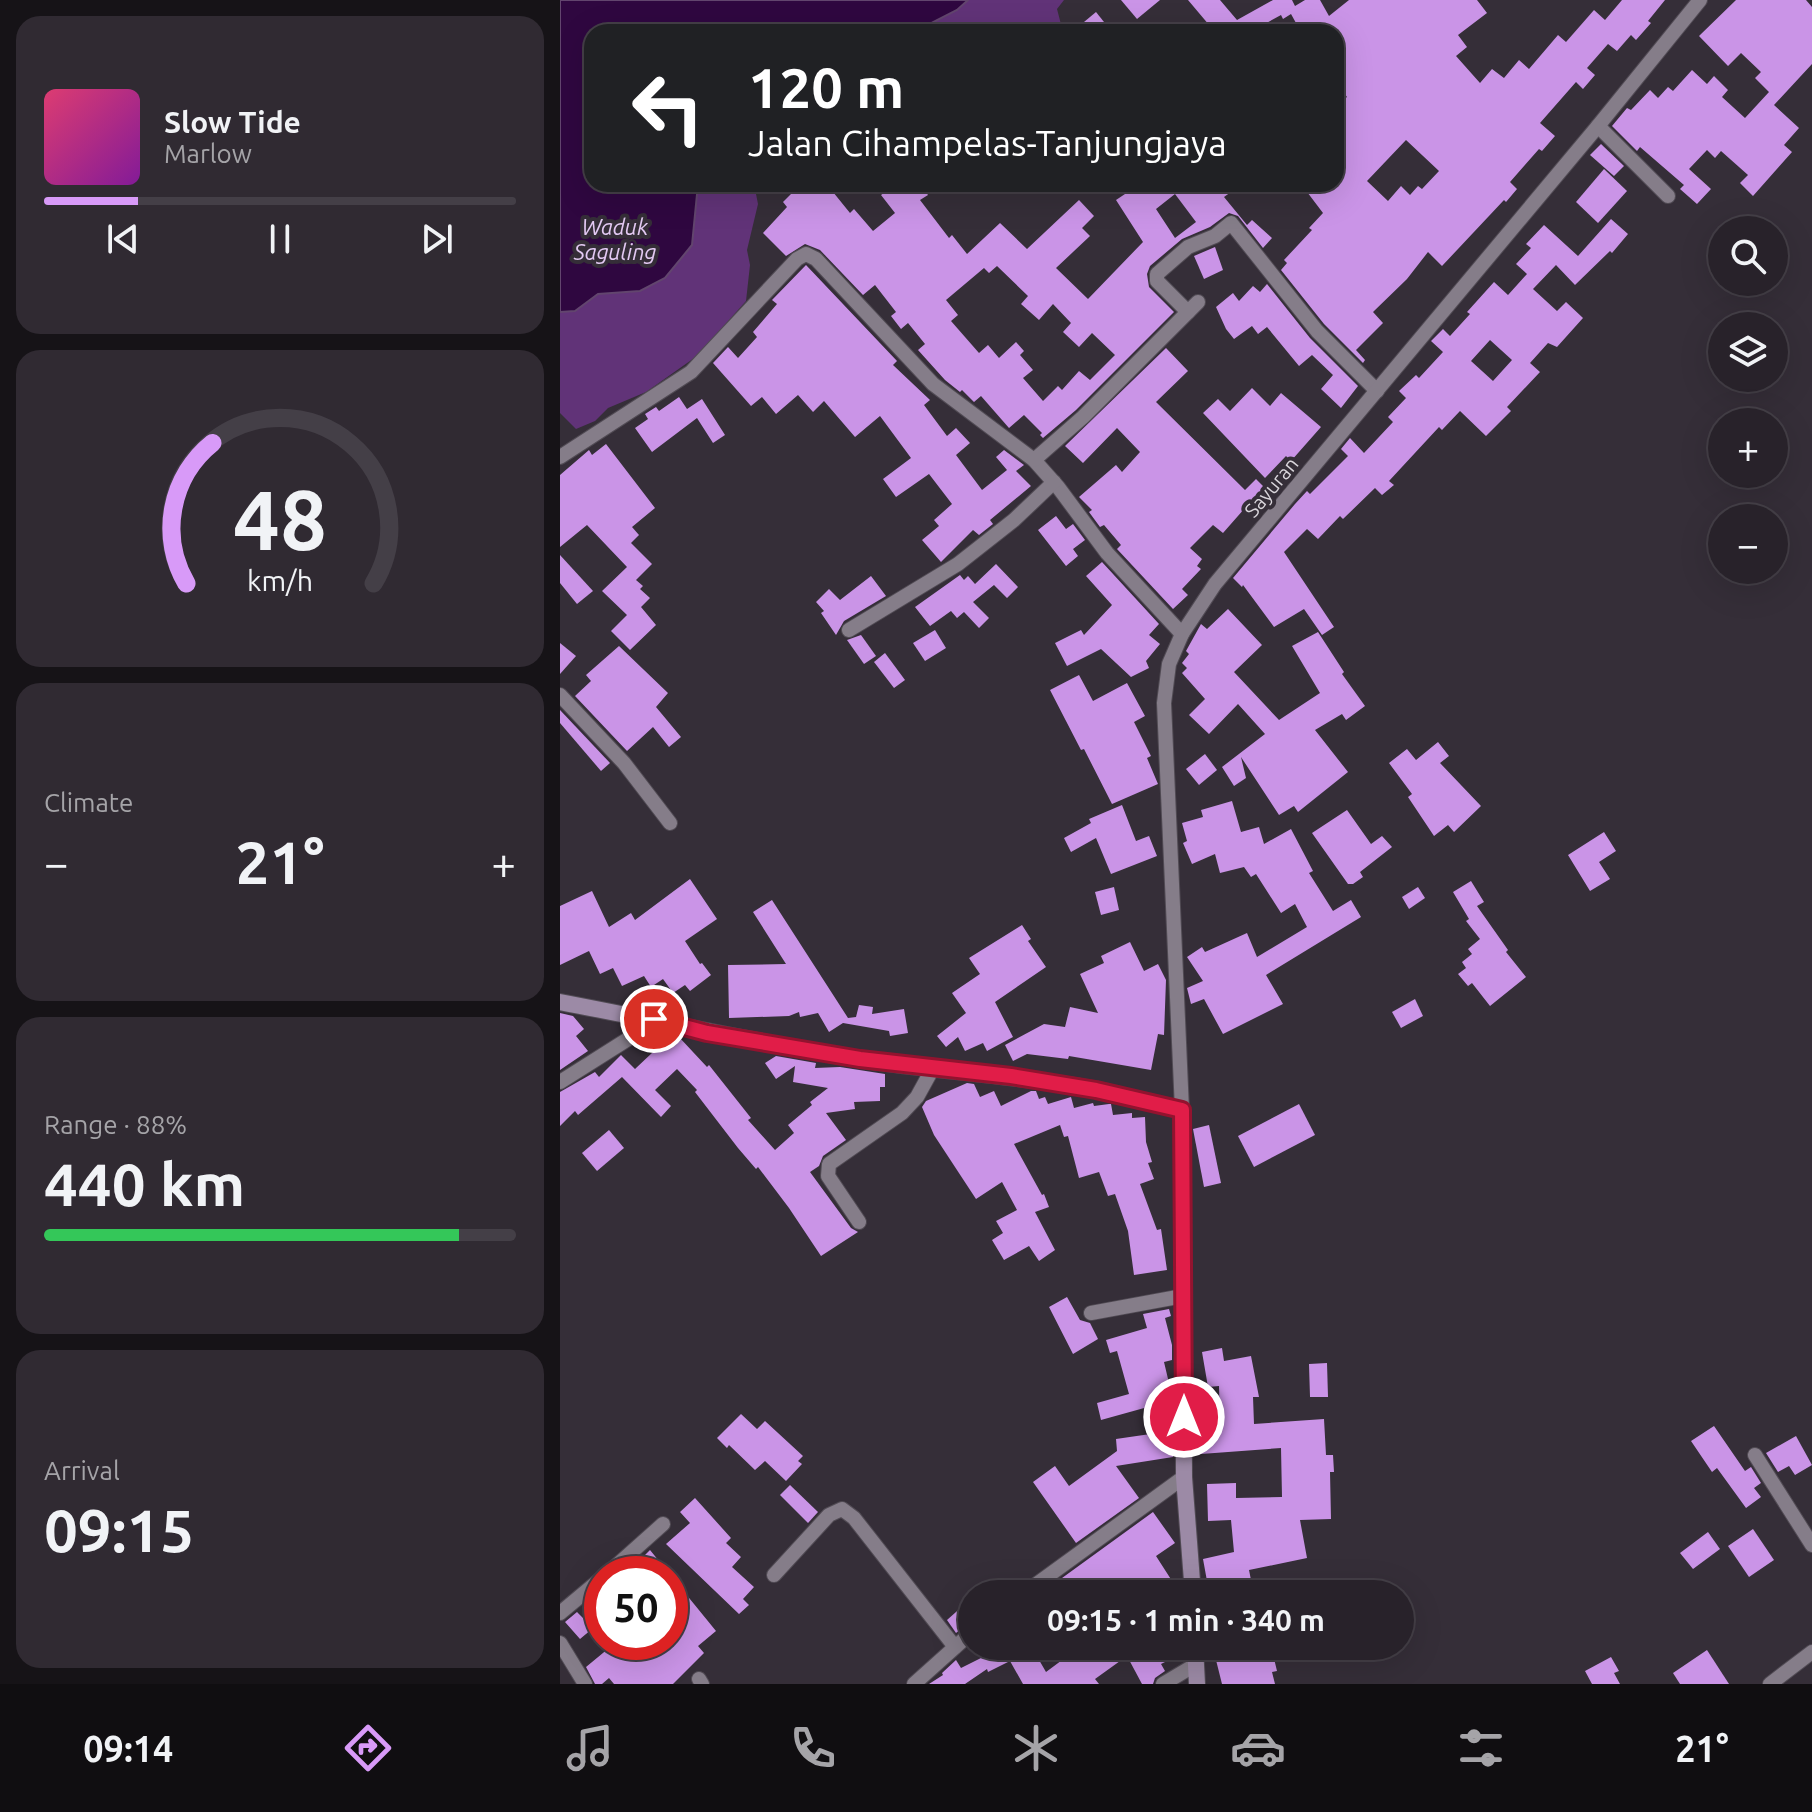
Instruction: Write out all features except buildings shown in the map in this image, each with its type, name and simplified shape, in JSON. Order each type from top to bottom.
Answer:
[{"type":"main road","points":[[560,1002],[860,1059],[1082,1087],[1182,1110],[1184,1477],[1192,1580]]},
{"type":"main road","points":[[1195,1660],[1197,1684]]},
{"type":"street","name":"Sayuran","points":[[1182,1110],[1164,703],[1169,664],[1182,634],[1215,584],[1700,0]]},
{"type":"street","points":[[1598,126],[1668,196]]},
{"type":"street","points":[[1034,460],[1083,417],[1193,307],[1157,281],[1157,274],[1188,247],[1215,236],[1231,223],[1317,331],[1377,391]]},
{"type":"street","points":[[560,457],[691,372],[797,259],[806,254],[816,259],[933,384],[1034,460],[1107,553],[1182,634]]},
{"type":"street","points":[[849,630],[958,564],[1014,520],[1054,482]]},
{"type":"street","points":[[560,695],[624,763],[670,823]]},
{"type":"street","points":[[560,1082],[636,1034],[654,1019]]},
{"type":"street","points":[[859,1222],[828,1176],[829,1164],[902,1113],[917,1097],[933,1068]]},
{"type":"street","points":[[1091,1313],[1183,1296]]},
{"type":"street","points":[[1755,1455],[1812,1545]]},
{"type":"street","points":[[1042,1580],[1184,1477]]},
{"type":"street","points":[[774,1575],[829,1515],[842,1509],[854,1518],[955,1647]]},
{"type":"street","points":[[627,1556],[663,1524]]},
{"type":"street","points":[[560,1613],[584,1593]]},
{"type":"street","points":[[560,1643],[585,1684]]},
{"type":"street","points":[[914,1684],[958,1644]]},
{"type":"street","points":[[1770,1684],[1812,1652]]},
{"type":"street","points":[[1163,1684],[1195,1665]]},
{"type":"shaded area","points":[[968,0],[1064,0],[1057,9],[1061,24],[930,24],[957,10]]},
{"type":"shaded area","points":[[694,192],[756,192],[758,204],[747,250],[750,265],[746,301],[697,356],[646,392],[608,408],[595,421],[576,429],[560,413],[560,312],[575,311],[598,294],[640,291]]},
{"type":"water","name":"Waduk Saguling","points":[[560,0],[968,0],[957,10],[930,24],[584,24],[584,192],[697,192],[692,245],[665,278],[640,291],[598,294],[575,311],[560,312]]},
{"type":"route","points":[[654,1019],[707,1033],[860,1059],[1011,1076],[1096,1090],[1182,1110],[1184,1417]]}]
